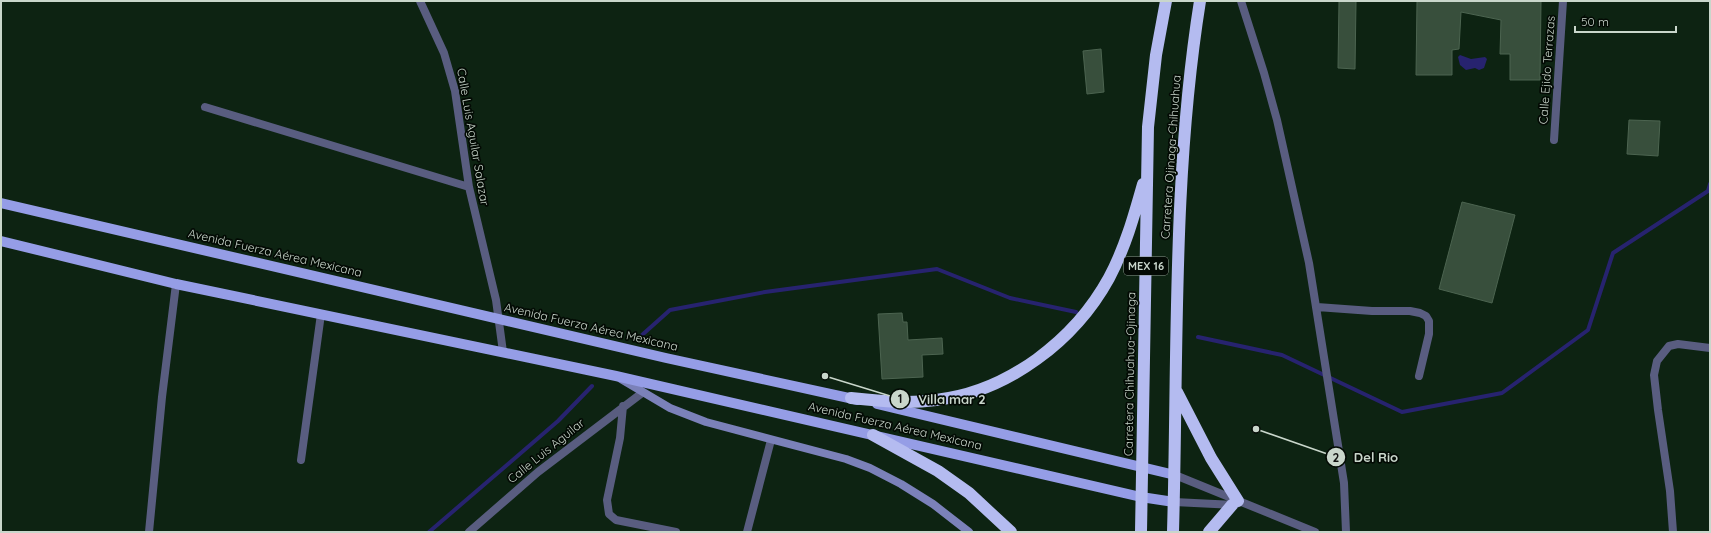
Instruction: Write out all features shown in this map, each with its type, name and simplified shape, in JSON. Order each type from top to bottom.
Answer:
[{"type":"highway","name":"Carretera Chihuahua-Ojinaga","points":[[1141,532],[1148,127],[1156,54],[1166,1]]},
{"type":"highway","name":"Carretera Ojinaga-Chihuahua","points":[[1173,532],[1182,152],[1191,59],[1200,1]]},
{"type":"highway","points":[[851,398],[895,403],[938,400],[984,387],[1007,378],[1050,350],[1079,321],[1108,278],[1123,246],[1147,167]]},
{"type":"highway","points":[[1176,391],[1210,458],[1239,504],[1209,532]]},
{"type":"highway","points":[[873,435],[938,471],[969,493],[1011,532]]},
{"type":"main road","name":"Avenida Fuerza Aérea Mexicana","points":[[1,203],[666,358],[851,398],[1175,475]]},
{"type":"main road","name":"Avenida Fuerza Aérea Mexicana","points":[[1,241],[176,284],[616,376],[1141,497],[1174,502]]},
{"type":"street","name":"Calle Luis Aguilar Salazar","points":[[420,1],[436,33],[450,71],[458,107],[469,187],[493,286],[503,352]]},
{"type":"street","points":[[1241,1],[1277,120],[1317,307],[1344,483],[1346,532]]},
{"type":"street","name":"Calle Ejido Terrazas","points":[[1554,140],[1563,1]]},
{"type":"street","points":[[205,107],[469,187]]},
{"type":"street","points":[[149,532],[163,390],[176,284]]},
{"type":"street","points":[[1317,307],[1372,312],[1410,311],[1426,316],[1429,321],[1429,334],[1419,376]]},
{"type":"street","points":[[301,460],[321,314]]},
{"type":"street","points":[[1673,532],[1654,375],[1657,361],[1669,346],[1678,344],[1710,348]]},
{"type":"street","points":[[616,376],[642,393],[670,408],[706,422],[846,459],[870,468],[932,504],[970,532]]},
{"type":"street","name":"Calle Luis Aguilar","points":[[469,532],[538,472],[642,393]]},
{"type":"street","points":[[623,406],[620,438],[607,500],[609,514],[616,520],[645,529],[676,532]]},
{"type":"street","points":[[746,532],[771,440]]},
{"type":"street","points":[[1175,475],[1239,504],[1315,532]]},
{"type":"street","points":[[1174,502],[1239,504]]},
{"type":"shaded area","points":[[1460,55],[1471,59],[1485,57],[1487,59],[1484,68],[1479,70],[1475,68],[1466,70],[1460,65],[1458,57]]},
{"type":"building","points":[[1339,1],[1356,1],[1355,69],[1338,68]]},
{"type":"building","points":[[1417,1],[1541,1],[1540,80],[1510,80],[1510,54],[1500,54],[1501,20],[1461,12],[1459,49],[1452,50],[1452,75],[1416,75]]},
{"type":"building","points":[[1101,49],[1104,92],[1087,94],[1083,51]]},
{"type":"building","points":[[1629,120],[1660,121],[1658,156],[1627,154]]},
{"type":"building","points":[[1462,202],[1515,215],[1492,303],[1439,289]]},
{"type":"building","points":[[902,313],[903,322],[907,322],[908,340],[942,338],[943,354],[922,355],[923,377],[882,379],[878,314]]},
{"type":"waterway","points":[[1198,337],[1282,355],[1402,412],[1502,393],[1588,330],[1613,253],[1708,191],[1710,184]]},
{"type":"waterway","points":[[642,335],[670,310],[765,292],[937,269],[1010,298],[1076,312]]},
{"type":"waterway","points":[[429,532],[558,421],[592,386]]},
{"type":"place","name":"Villa mar 2","points":[[825,376]]},
{"type":"place","name":"Del Rio","points":[[1256,429]]}]
